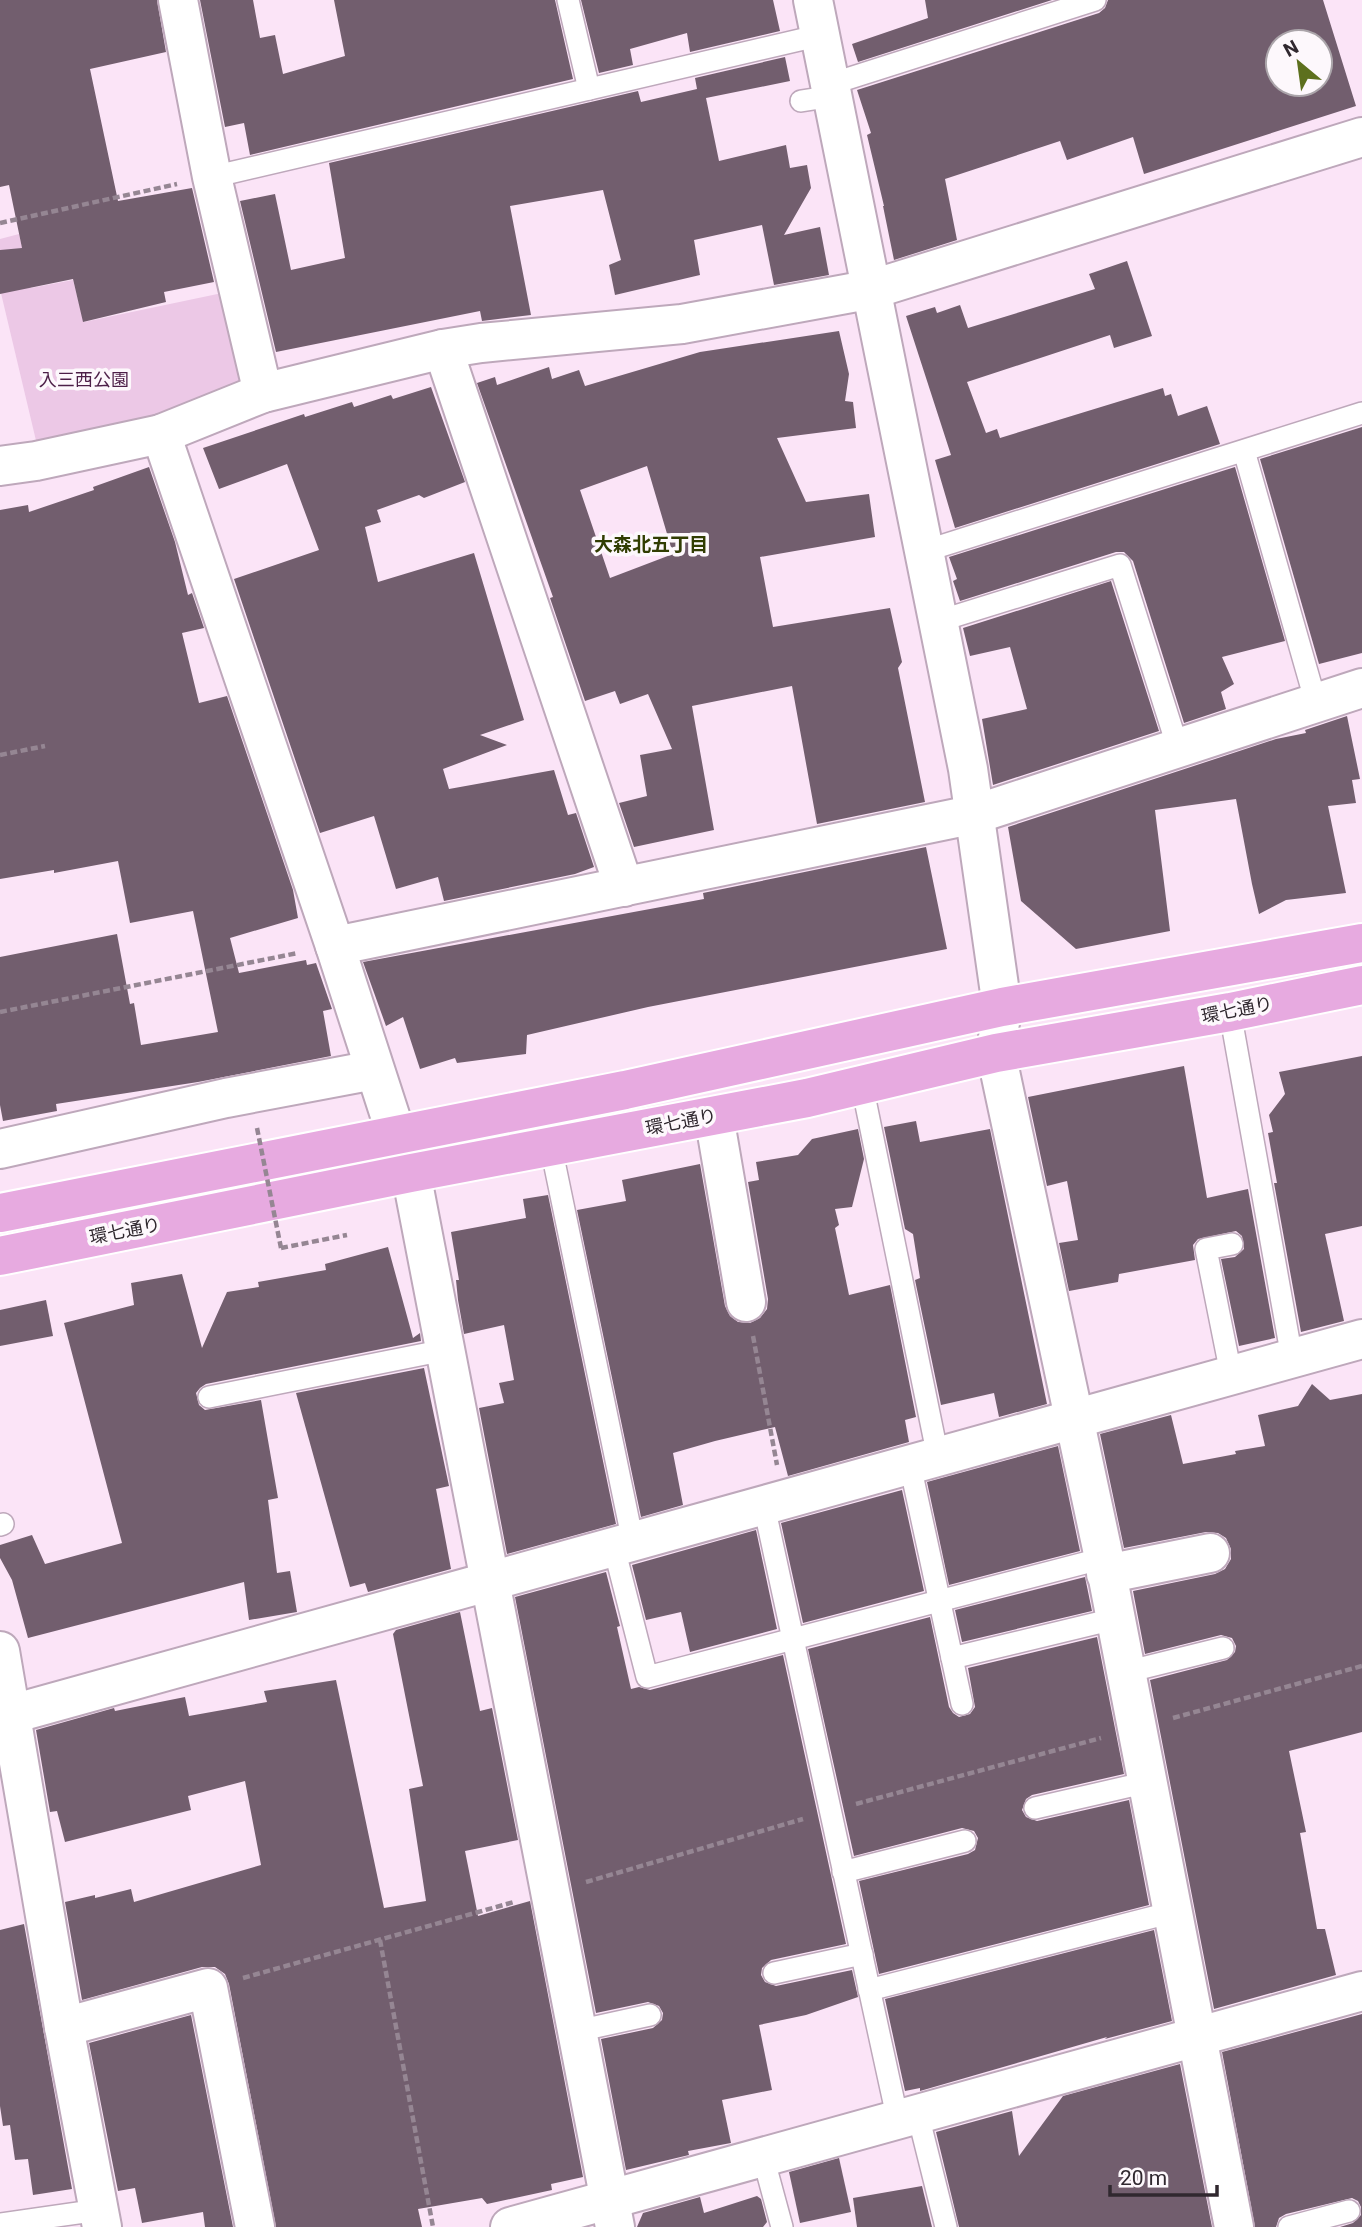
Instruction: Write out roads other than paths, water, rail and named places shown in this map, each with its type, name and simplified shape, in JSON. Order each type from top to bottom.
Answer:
[{"type":"main road","points":[[0,1213],[625,1090],[1002,1007],[1362,943]]},
{"type":"main road","name":"環七通り","points":[[0,1256],[411,1173],[713,1116],[996,1054],[1362,985]]},
{"type":"street","points":[[178,0],[212,177],[263,393]]},
{"type":"street","points":[[817,18],[822,94],[873,289],[976,814],[1002,1007],[996,1054],[1138,1728],[1234,2227]]},
{"type":"street","points":[[0,466],[36,461],[161,434],[263,393],[443,349],[481,342],[682,324],[873,289],[1362,138]]},
{"type":"street","points":[[443,349],[624,887]]},
{"type":"street","points":[[161,434],[396,1134]]},
{"type":"street","points":[[335,946],[976,814],[1362,688]]},
{"type":"street","points":[[0,1149],[226,1098],[374,1070]]},
{"type":"street","points":[[713,1116],[746,1302]]},
{"type":"street","points":[[411,1173],[612,2213]]},
{"type":"street","points":[[12,1714],[1362,1339]]},
{"type":"street","points":[[1105,1566],[1210,1553]]},
{"type":"street","points":[[1,1663],[100,2219]]},
{"type":"street","points":[[64,2027],[208,1988],[255,2227]]},
{"type":"street","points":[[510,2227],[612,2213],[763,2157],[1362,1991]]},
{"type":"lane","points":[[568,0],[589,89]]},
{"type":"lane","points":[[822,94],[1095,0]]},
{"type":"lane","points":[[212,177],[589,89],[817,18]]},
{"type":"lane","points":[[925,551],[1362,413]]},
{"type":"lane","points":[[1244,451],[1316,703]]},
{"type":"lane","points":[[939,621],[1120,565],[1178,748]]},
{"type":"lane","points":[[1230,1012],[1292,1358]]},
{"type":"lane","points":[[862,1085],[924,1461],[940,1601],[962,1704]]},
{"type":"lane","points":[[551,1147],[647,1676],[940,1601],[1105,1566]]},
{"type":"lane","points":[[1231,1374],[1206,1249],[1232,1244]]},
{"type":"lane","points":[[209,1397],[445,1350]]},
{"type":"lane","points":[[774,1503],[793,1639],[869,1990],[908,2118],[946,2227]]},
{"type":"lane","points":[[952,1658],[1114,1619]]},
{"type":"lane","points":[[1126,1672],[1223,1648]]},
{"type":"lane","points":[[1035,1808],[1148,1782]]},
{"type":"lane","points":[[843,1872],[965,1841]]},
{"type":"lane","points":[[869,1990],[1173,1912]]},
{"type":"lane","points":[[774,1973],[862,1954]]},
{"type":"lane","points":[[577,2031],[650,2015]]},
{"type":"lane","points":[[763,2157],[782,2227]]},
{"type":"lane","points":[[1289,2227],[1349,2211]]},
{"type":"lane","points":[[0,2224],[100,2219]]},
{"type":"district","name":"大森北五丁目","points":[[651,544]]},
{"type":"park label","name":"入三西公園","points":[[84,380]]}]
